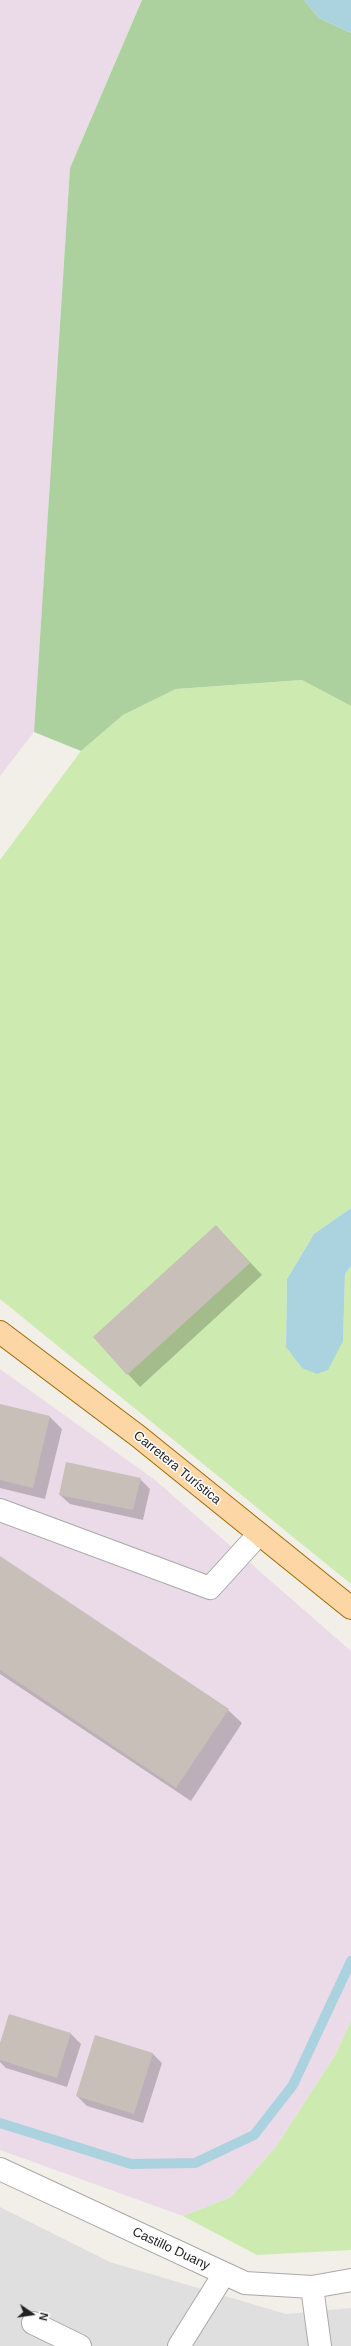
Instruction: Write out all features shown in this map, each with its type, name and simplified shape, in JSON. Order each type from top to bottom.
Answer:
[{"type":"main road","name":"Carretera Turística","points":[[0,1332],[138,1436],[351,1608]]},
{"type":"street","points":[[0,1510],[210,1588],[259,1534]]},
{"type":"street","name":"Castillo Duany","points":[[0,2169],[245,2283],[312,2287],[351,2280]]},
{"type":"street","points":[[179,2346],[224,2274]]},
{"type":"street","points":[[312,2287],[320,2346]]},
{"type":"street","points":[[33,2323],[80,2346]]},
{"type":"shaded area","points":[[0,0],[142,0],[70,168],[34,732],[0,776]]},
{"type":"shaded area","points":[[0,1369],[155,1480],[351,1651],[351,2021],[334,2057],[275,2148],[231,2197],[183,2216],[0,2150]]},
{"type":"shaded area","points":[[0,2207],[110,2262],[286,2314],[351,2308],[351,2346],[0,2346]]},
{"type":"green space","points":[[142,0],[304,0],[319,18],[351,33],[351,706],[302,680],[176,689],[123,715],[81,751],[34,732],[70,168]]},
{"type":"green space","points":[[302,680],[351,706],[351,1208],[314,1234],[287,1279],[286,1346],[302,1368],[343,1341],[345,1274],[351,1266],[351,1584],[0,1299],[0,860],[81,751],[123,715],[176,689]]},
{"type":"green space","points":[[351,2021],[351,2250],[257,2255],[183,2216],[231,2197],[275,2148],[334,2057]]},
{"type":"water","points":[[304,0],[351,0],[351,33],[319,18]]},
{"type":"water","points":[[351,1208],[351,1266],[345,1274],[343,1341],[328,1370],[317,1374],[302,1368],[286,1347],[287,1279],[314,1234]]},
{"type":"building","points":[[216,1225],[250,1263],[127,1375],[93,1337]]},
{"type":"building","points":[[0,1404],[50,1416],[33,1488],[0,1480]]},
{"type":"building","points":[[66,1462],[141,1478],[133,1510],[59,1495]]},
{"type":"building","points":[[0,1556],[229,1709],[176,1788],[0,1670]]},
{"type":"building","points":[[9,2014],[71,2033],[57,2078],[0,2060],[0,2043]]},
{"type":"building","points":[[95,2035],[153,2053],[134,2114],[76,2096]]},
{"type":"waterway","points":[[0,2123],[131,2164],[195,2163],[254,2135],[293,2085],[351,1961]]}]
